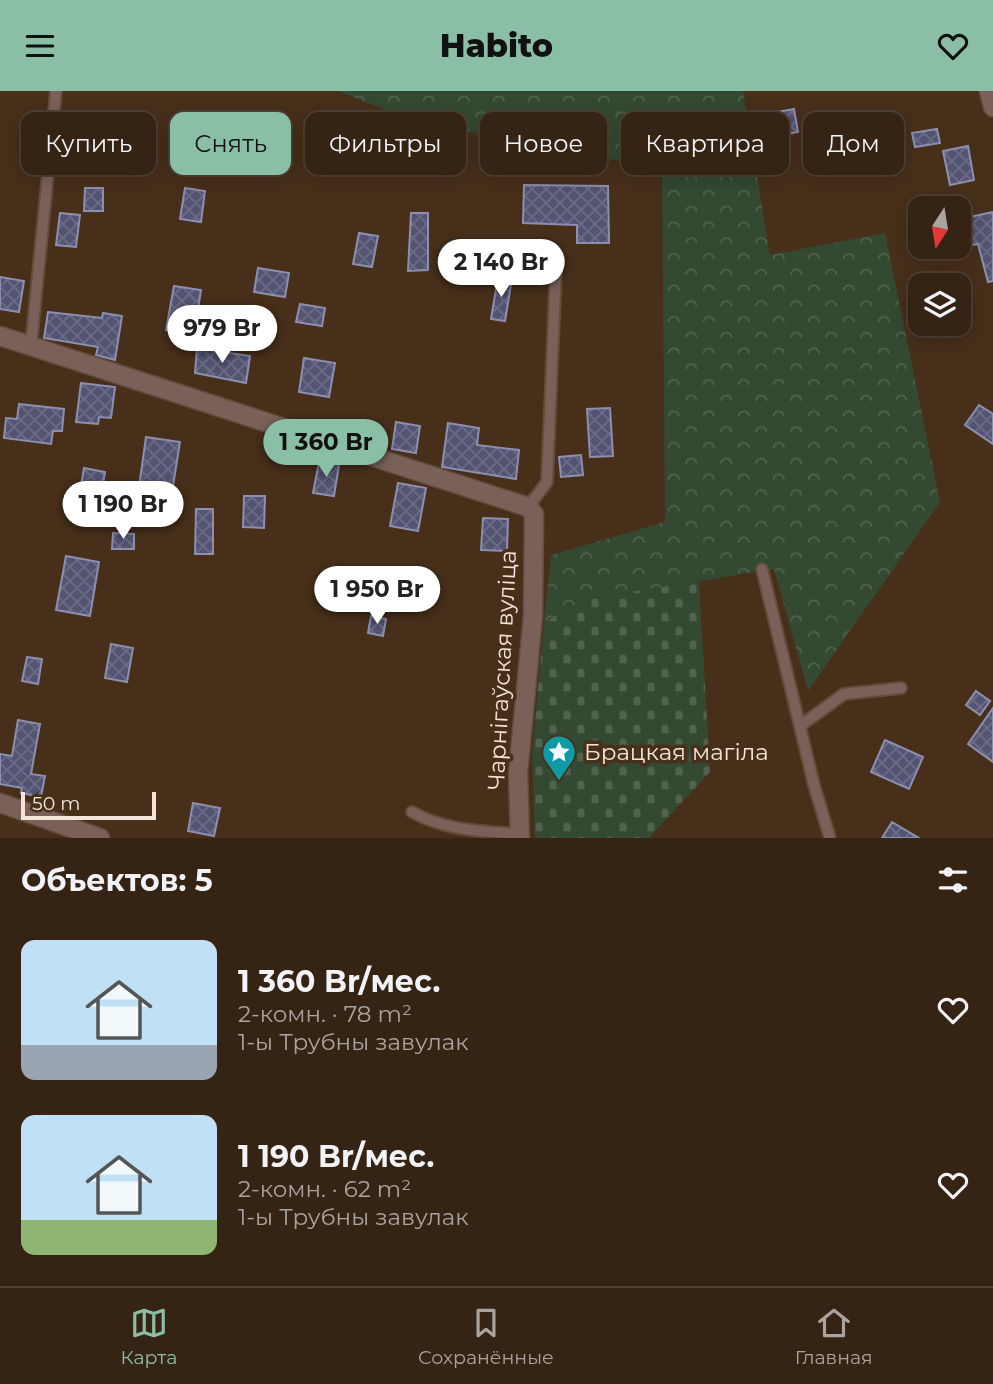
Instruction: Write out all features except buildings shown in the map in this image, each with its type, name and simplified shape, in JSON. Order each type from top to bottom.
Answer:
[{"type":"street","points":[[989,91],[993,107]]},
{"type":"street","points":[[0,337],[528,507]]},
{"type":"street","name":"Чарнігаўская вуліца","points":[[520,836],[518,773],[535,560],[534,514],[528,507]]},
{"type":"street","points":[[0,803],[100,838]]},
{"type":"lane","points":[[31,346],[56,91]]},
{"type":"lane","points":[[528,507],[547,482],[556,268]]},
{"type":"lane","points":[[762,569],[830,838]]},
{"type":"lane","points":[[800,726],[844,694],[901,688]]},
{"type":"lane","points":[[412,812],[435,824],[457,829],[520,836]]},
{"type":"green space","points":[[338,91],[743,91],[746,112],[621,112],[621,161],[607,158],[607,112],[480,112],[480,134],[466,131],[466,112],[391,112]]},
{"type":"green space","points":[[662,175],[757,175],[770,255],[885,233],[940,502],[808,691],[774,569],[592,598],[544,622],[551,555],[665,522]]},
{"type":"green space","points":[[699,581],[710,772],[649,838],[535,838],[532,755],[544,622],[592,598]]},
{"type":"place","name":"Брацкая магіла","points":[[559,782]]}]
